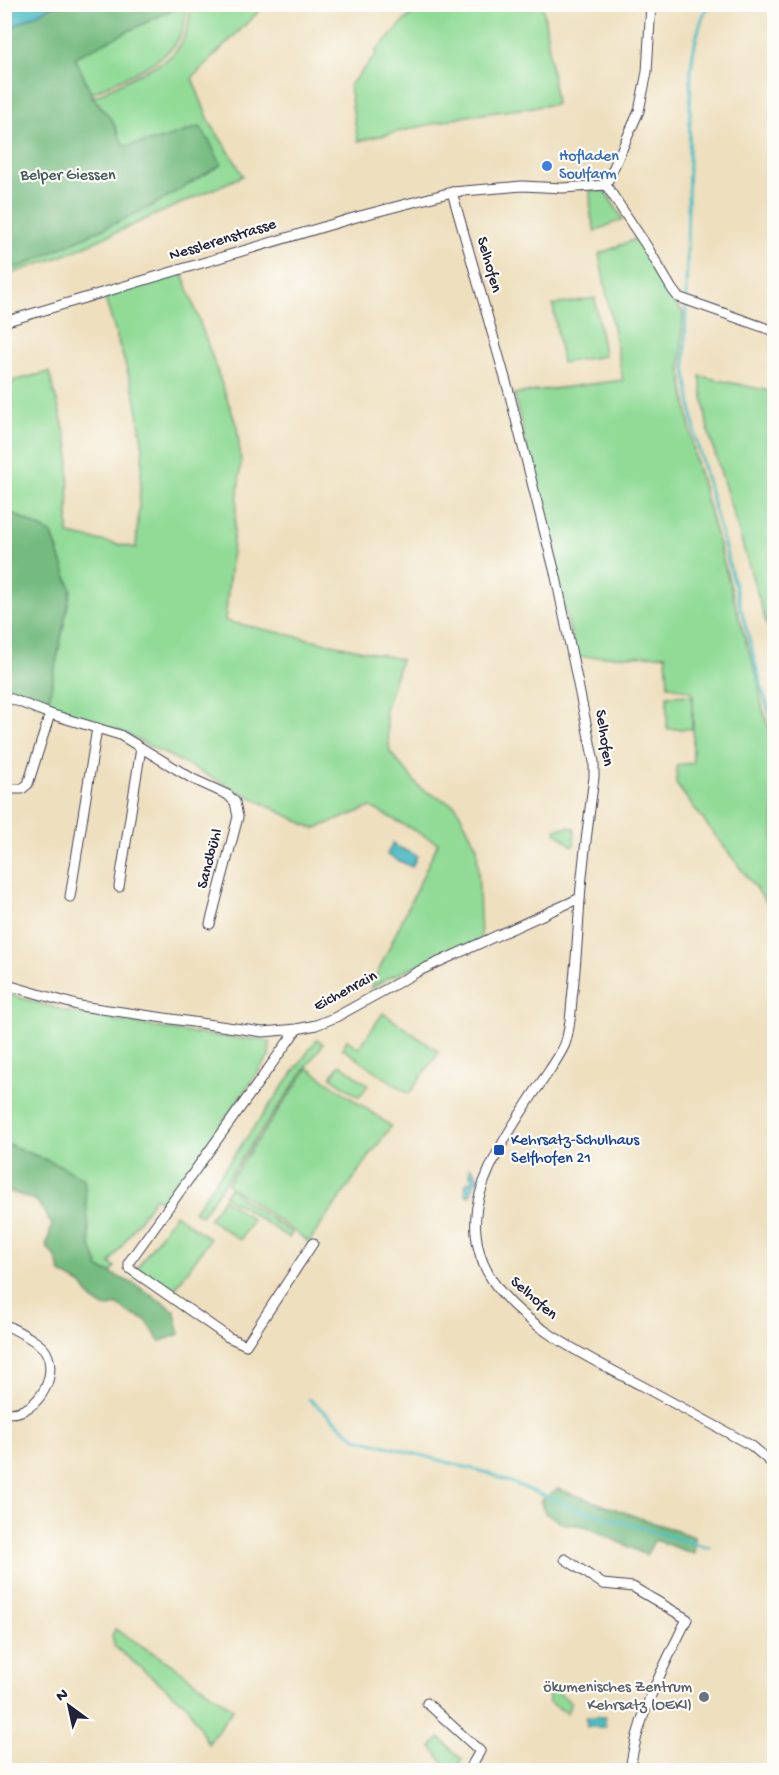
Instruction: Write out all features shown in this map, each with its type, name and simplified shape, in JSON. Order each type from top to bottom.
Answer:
[{"type":"street","points":[[606,185],[639,111],[646,72],[651,4]]},
{"type":"street","points":[[452,192],[522,186],[563,188],[606,185]]},
{"type":"street","points":[[606,185],[672,289],[681,299],[774,331]]},
{"type":"street","name":"Nesslerenstrasse","points":[[4,322],[360,216],[452,192]]},
{"type":"street","name":"Selhofen","points":[[452,192],[509,392],[556,577],[592,752],[594,777],[580,897],[575,980],[566,1042],[560,1055],[502,1144],[480,1194],[476,1227],[477,1244],[482,1261],[496,1287],[528,1318],[592,1359],[752,1446],[774,1465]]},
{"type":"street","name":"Sandbühl","points":[[4,696],[50,714],[120,735],[228,795],[235,802],[238,816],[210,924]]},
{"type":"street","points":[[4,789],[21,789],[28,784],[50,714]]},
{"type":"street","points":[[70,897],[97,728]]},
{"type":"street","points":[[118,887],[141,748]]},
{"type":"street","name":"Eichenrain","points":[[4,984],[80,1006],[263,1032],[297,1029],[336,1017],[419,971],[580,897]]},
{"type":"street","points":[[297,1029],[129,1262],[129,1268],[228,1337],[246,1345],[313,1244]]},
{"type":"street","points":[[4,1324],[42,1347],[47,1353],[51,1368],[42,1394],[35,1402],[20,1412],[13,1414],[4,1412]]},
{"type":"street","points":[[565,1559],[603,1584],[633,1587],[687,1619],[651,1693],[637,1736],[630,1770]]},
{"type":"street","points":[[427,1703],[480,1751],[469,1770]]},
{"type":"green space","points":[[423,4],[543,5],[556,104],[467,116],[358,141],[349,86],[376,55],[376,51]]},
{"type":"green space","name":"Belper Giessen","points":[[4,5],[187,5],[180,36],[165,54],[141,69],[92,93],[94,97],[166,60],[173,54],[185,35],[191,5],[265,5],[192,78],[210,123],[243,176],[65,255],[5,276]]},
{"type":"green space","name":"Belper Giessen","points":[[55,5],[182,5],[75,57],[93,97],[112,120],[124,146],[159,140],[200,127],[221,165],[150,207],[22,266],[5,270],[4,31]]},
{"type":"green space","points":[[590,190],[605,191],[623,219],[595,231],[591,216]]},
{"type":"green space","points":[[638,238],[674,303],[683,312],[681,370],[695,459],[758,679],[762,706],[774,745],[774,912],[676,784],[677,765],[693,763],[693,692],[668,685],[666,655],[576,657],[514,394],[623,380],[599,254]]},
{"type":"green space","points":[[182,272],[237,427],[241,462],[225,621],[401,659],[385,710],[390,752],[421,789],[456,806],[477,847],[481,939],[388,978],[370,989],[438,843],[371,807],[314,829],[120,731],[47,708],[71,589],[52,534],[5,509],[4,383],[49,372],[69,447],[68,534],[136,548],[143,447],[135,396],[104,295]]},
{"type":"green space","points":[[595,298],[604,356],[562,363],[553,305]]},
{"type":"green space","points":[[700,376],[774,392],[774,628],[767,626],[708,430]]},
{"type":"green space","points":[[4,509],[52,534],[71,589],[47,708],[5,690]]},
{"type":"green space","points":[[692,695],[692,729],[667,729],[667,696]]},
{"type":"green space","points":[[570,827],[575,829],[572,846],[556,832],[556,829]]},
{"type":"green space","points":[[4,993],[69,1012],[171,1030],[231,1038],[262,1039],[270,1042],[269,1056],[166,1204],[155,1197],[110,1263],[115,1267],[111,1273],[99,1268],[90,1244],[84,1179],[61,1166],[5,1143]]},
{"type":"green space","points":[[383,1013],[439,1052],[409,1094],[342,1048],[347,1040],[359,1048]]},
{"type":"green space","points":[[317,1039],[323,1044],[201,1216],[194,1211]]},
{"type":"green space","points":[[340,1064],[368,1085],[359,1097],[331,1077]]},
{"type":"green space","points":[[308,1068],[391,1126],[309,1242],[227,1184]]},
{"type":"green space","points":[[5,1143],[61,1166],[84,1179],[90,1244],[99,1268],[134,1284],[174,1310],[180,1334],[160,1341],[146,1320],[128,1313],[117,1304],[107,1308],[93,1301],[82,1285],[61,1273],[56,1258],[46,1246],[52,1225],[37,1201],[5,1190]]},
{"type":"green space","points":[[230,1188],[239,1197],[292,1233],[289,1238],[224,1196]]},
{"type":"green space","points":[[223,1199],[253,1220],[240,1240],[209,1219]]},
{"type":"green space","points":[[175,1214],[210,1239],[172,1293],[137,1268]]},
{"type":"green space","points":[[558,1489],[694,1537],[694,1554],[655,1540],[646,1555],[585,1526],[565,1524],[546,1514],[540,1501]]},
{"type":"green space","points":[[115,1629],[174,1666],[233,1709],[208,1744],[188,1706],[115,1647],[112,1635]]},
{"type":"green space","points":[[548,1686],[571,1702],[567,1713],[549,1702]]},
{"type":"green space","points":[[440,1738],[462,1759],[456,1768],[448,1766],[431,1747]]},
{"type":"water","points":[[16,5],[55,5],[5,31],[5,11]]},
{"type":"water","points":[[392,844],[417,856],[412,867],[387,855]]},
{"type":"water","points":[[470,1168],[479,1179],[468,1196],[465,1186],[467,1182],[473,1181]]},
{"type":"water","points":[[586,1717],[605,1717],[605,1727],[587,1727]]},
{"type":"waterway","points":[[686,297],[691,68],[697,35],[709,4]]},
{"type":"waterway","points":[[686,303],[685,366],[696,439],[765,699],[774,725]]},
{"type":"waterway","points":[[309,1399],[356,1438],[488,1473],[577,1509],[710,1548]]},
{"type":"place","name":"Hofladen Soulfarm","points":[[547,166]]},
{"type":"place","name":"Kehrsatz-Schulhaus Selfhofen 21","points":[[499,1150]]},
{"type":"place","name":"ökumenisches Zentrum Kehrsatz (OEKI)","points":[[704,1697]]}]
